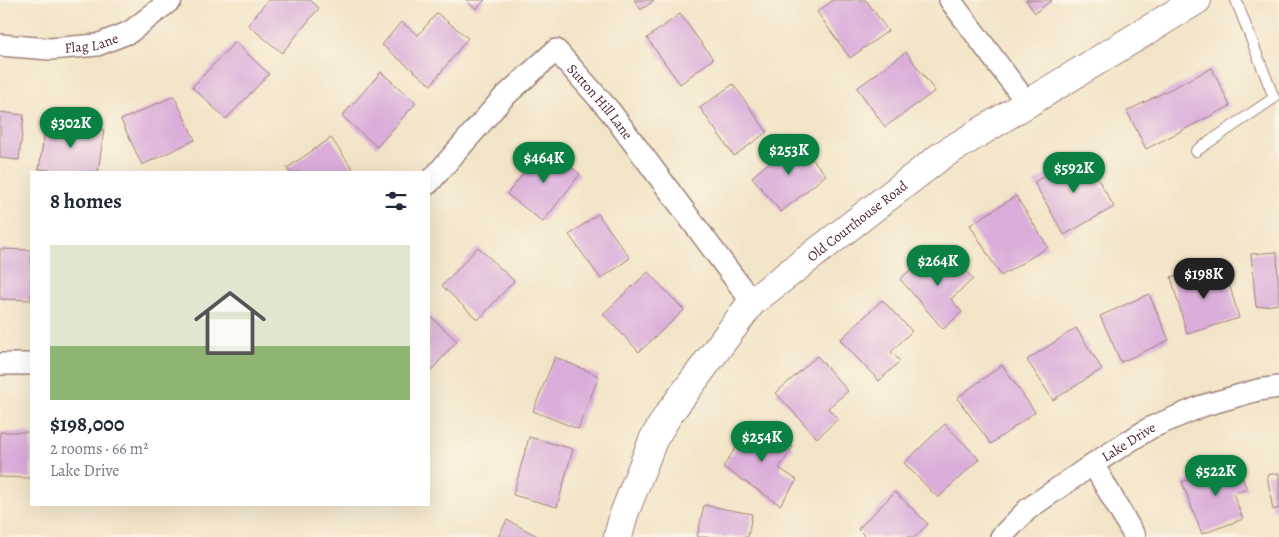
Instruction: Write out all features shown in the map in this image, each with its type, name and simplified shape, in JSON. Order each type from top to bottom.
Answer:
[{"type":"street","name":"Flag Lane","points":[[0,44],[50,49],[97,45],[130,32],[171,0]]},
{"type":"street","points":[[950,0],[1027,103]]},
{"type":"street","name":"Old Courthouse Road","points":[[618,537],[624,514],[653,440],[663,423],[752,302],[941,156],[1197,0]]},
{"type":"street","name":"Sutton Hill Lane","points":[[430,182],[503,98],[556,50],[610,111],[752,302]]},
{"type":"street","points":[[0,364],[30,364]]},
{"type":"street","name":"Lake Drive","points":[[1001,537],[1028,509],[1093,464],[1150,428],[1202,406],[1258,390],[1279,387]]},
{"type":"street","points":[[1093,464],[1135,537]]},
{"type":"lane","points":[[1196,150],[1274,98],[1236,0]]},
{"type":"building","points":[[268,0],[310,0],[319,8],[282,53],[248,25]]},
{"type":"building","points":[[466,0],[485,0],[476,9]]},
{"type":"building","points":[[634,0],[654,0],[641,10]]},
{"type":"building","points":[[833,0],[866,0],[888,31],[850,58],[817,12]]},
{"type":"building","points":[[1026,0],[1052,0],[1035,13]]},
{"type":"building","points":[[437,13],[468,38],[431,85],[382,45],[401,22],[418,35]]},
{"type":"building","points":[[680,14],[713,59],[680,84],[647,38]]},
{"type":"building","points":[[235,42],[269,74],[226,119],[192,87]]},
{"type":"building","points":[[906,52],[935,91],[885,127],[857,88]]},
{"type":"building","points":[[1212,68],[1230,106],[1146,149],[1127,111]]},
{"type":"building","points":[[381,72],[416,103],[377,147],[342,116]]},
{"type":"building","points":[[733,84],[767,132],[734,156],[700,108]]},
{"type":"building","points":[[174,96],[195,140],[142,165],[121,120]]},
{"type":"building","points":[[0,112],[24,115],[19,160],[0,158]]},
{"type":"building","points":[[46,122],[104,130],[98,171],[39,169]]},
{"type":"building","points":[[331,138],[354,171],[288,171],[287,168]]},
{"type":"building","points":[[796,140],[826,175],[781,212],[752,177]]},
{"type":"building","points":[[545,146],[580,174],[543,222],[507,194]]},
{"type":"building","points":[[1084,154],[1114,207],[1064,235],[1034,182]]},
{"type":"building","points":[[1016,196],[1048,247],[1001,276],[970,225]]},
{"type":"building","points":[[598,214],[630,258],[601,279],[569,235]]},
{"type":"building","points":[[478,247],[514,281],[478,320],[442,286]]},
{"type":"building","points":[[0,249],[30,250],[30,300],[0,299]]},
{"type":"building","points":[[949,251],[973,279],[951,299],[962,312],[943,329],[900,279],[923,259],[930,267]]},
{"type":"building","points":[[1277,252],[1279,304],[1256,307],[1251,254]]},
{"type":"building","points":[[1202,268],[1205,279],[1226,273],[1239,318],[1187,334],[1171,277]]},
{"type":"building","points":[[648,272],[684,310],[639,352],[603,314]]},
{"type":"building","points":[[1149,294],[1169,340],[1121,362],[1100,316]]},
{"type":"building","points":[[882,300],[912,331],[891,352],[900,361],[879,381],[840,340]]},
{"type":"building","points":[[430,316],[457,341],[430,372]]},
{"type":"building","points":[[1076,328],[1102,369],[1053,400],[1027,360]]},
{"type":"building","points":[[817,356],[848,391],[828,408],[838,419],[817,438],[776,393]]},
{"type":"building","points":[[555,357],[599,376],[578,429],[533,411]]},
{"type":"building","points":[[1002,365],[1035,412],[991,444],[957,398]]},
{"type":"building","points":[[754,421],[793,447],[779,468],[797,480],[780,505],[723,467]]},
{"type":"building","points":[[945,424],[979,459],[938,498],[904,463]]},
{"type":"building","points":[[0,432],[30,432],[30,478],[0,477]]},
{"type":"building","points":[[529,437],[573,449],[557,507],[513,495]]},
{"type":"building","points":[[1236,462],[1247,489],[1233,493],[1243,519],[1202,534],[1182,482]]},
{"type":"building","points":[[1279,473],[1279,508],[1273,510],[1267,475]]},
{"type":"building","points":[[895,492],[928,524],[915,537],[866,537],[858,529]]},
{"type":"building","points":[[704,505],[752,514],[748,537],[697,537]]},
{"type":"building","points":[[507,520],[539,537],[498,537]]}]
